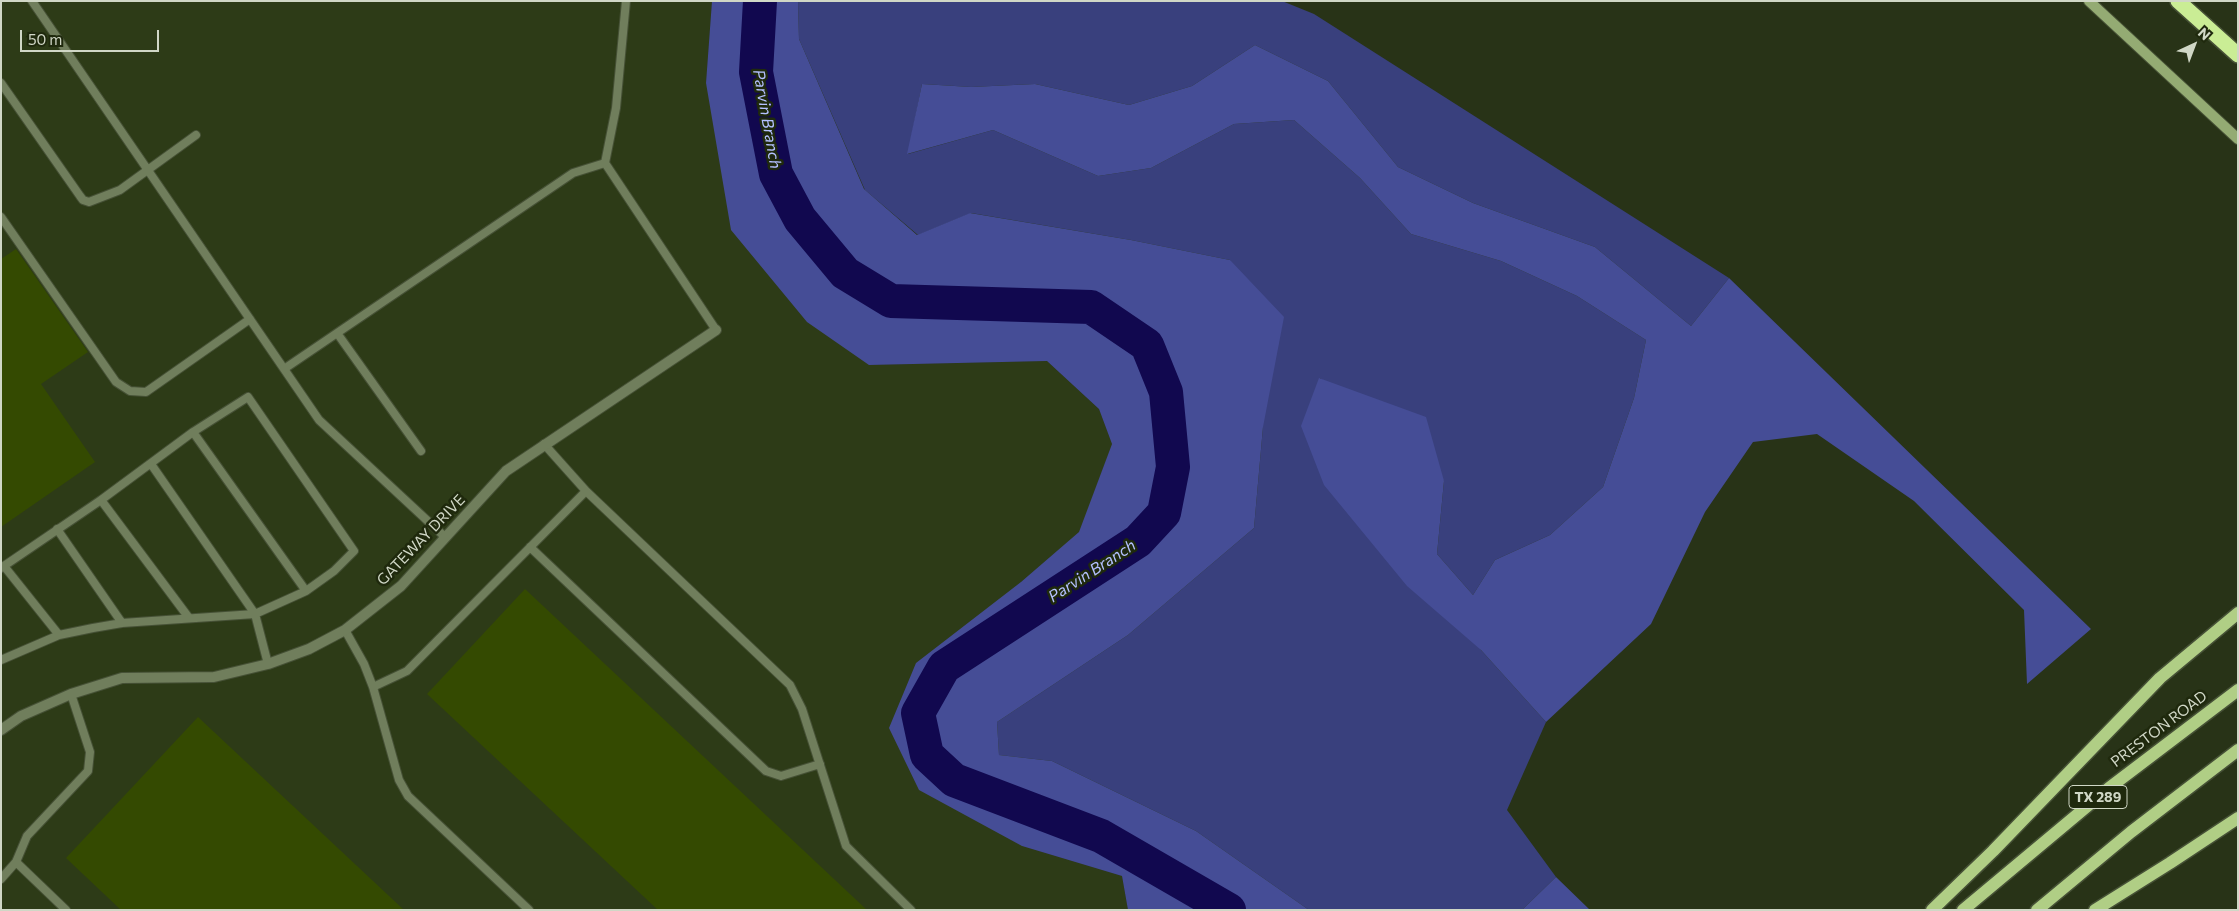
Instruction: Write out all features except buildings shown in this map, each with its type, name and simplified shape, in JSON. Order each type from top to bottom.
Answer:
[{"type":"highway","points":[[2178,1],[2238,55]]},
{"type":"main road","points":[[2089,1],[2238,139]]},
{"type":"main road","points":[[1932,910],[2160,678],[2238,613]]},
{"type":"main road","name":"PRESTON ROAD","points":[[1963,910],[2109,788],[2238,690]]},
{"type":"main road","name":"TX 289","points":[[2037,910],[2145,821],[2238,750]]},
{"type":"main road","points":[[2095,910],[2178,859],[2238,818]]},
{"type":"street","name":"GATEWAY DRIVE","points":[[1,730],[21,716],[71,694],[122,678],[214,677],[268,664],[309,649],[345,630],[401,586],[506,471],[716,330]]},
{"type":"lane","points":[[32,1],[319,420],[445,538]]},
{"type":"lane","points":[[626,1],[616,108],[605,163],[716,330]]},
{"type":"lane","points":[[1,83],[83,200],[95,201],[120,190],[196,135]]},
{"type":"lane","points":[[284,369],[573,173],[605,163]]},
{"type":"lane","points":[[1,218],[116,382],[130,391],[146,392],[250,318]]},
{"type":"lane","points":[[338,333],[421,451]]},
{"type":"lane","points":[[3,655],[59,635],[122,623],[256,614],[306,591],[334,571],[354,551],[248,397],[193,432],[102,500],[3,567],[59,635]]},
{"type":"lane","points":[[193,432],[306,591]]},
{"type":"lane","points":[[544,444],[586,491],[790,684],[802,709],[846,846],[911,910]]},
{"type":"lane","points":[[151,464],[256,614],[268,664]]},
{"type":"lane","points":[[373,688],[407,671],[586,491]]},
{"type":"lane","points":[[102,500],[189,618]]},
{"type":"lane","points":[[57,529],[122,623]]},
{"type":"lane","points":[[530,547],[766,771],[781,776],[820,764]]},
{"type":"lane","points":[[345,630],[364,664],[400,780],[408,796],[529,910]]},
{"type":"lane","points":[[1,879],[16,862],[27,836],[88,771],[90,752],[71,694]]},
{"type":"lane","points":[[16,862],[66,910]]},
{"type":"shaded area","points":[[1,1],[712,1],[706,83],[869,365],[1047,361],[1099,409],[1112,444],[1080,532],[1021,582],[1022,846],[1122,876],[1128,910],[1,910]]},
{"type":"shaded area","points":[[712,1],[798,1],[799,39],[864,189],[917,235],[970,213],[1131,240],[1230,260],[1284,317],[1263,427],[1254,528],[1128,635],[997,722],[999,755],[1052,761],[1196,831],[1309,910],[1128,910],[1122,876],[1022,846],[919,790],[889,728],[916,663],[1021,582],[1079,532],[1112,444],[1099,409],[1047,361],[869,365],[807,322],[731,230],[706,83]]},
{"type":"shaded area","points":[[798,1],[1282,1],[1314,14],[1729,278],[1691,326],[1595,247],[1473,203],[1398,167],[1328,81],[1255,45],[1192,86],[1129,105],[1035,84],[971,87],[922,84],[908,154],[993,130],[1098,176],[1151,168],[1234,124],[1294,120],[1360,178],[1411,234],[1501,261],[1577,296],[1646,340],[1634,398],[1603,487],[1550,535],[1495,560],[1473,595],[1437,554],[1444,481],[1320,378],[1481,650],[1546,722],[1507,810],[1556,877],[1522,910],[1309,910],[1196,831],[1052,761],[999,755],[997,722],[1128,635],[1254,528],[1263,427],[1230,260],[1131,240],[971,213],[918,235],[865,190],[799,39]]},
{"type":"shaded area","points":[[1255,45],[1328,81],[1398,167],[1473,203],[1595,247],[1691,326],[1729,278],[2091,629],[2027,684],[2024,610],[1914,501],[1817,434],[1753,442],[1705,512],[1651,624],[1546,722],[1481,650],[1407,586],[1324,485],[1301,426],[1319,378],[1426,417],[1444,481],[1437,554],[1473,595],[1495,560],[1550,535],[1603,487],[1634,398],[1646,340],[1577,296],[1501,261],[1411,234],[1360,178],[1294,120],[1234,124],[1151,168],[1098,176],[993,130],[907,154],[922,84],[971,87],[1035,84],[1129,105],[1192,86]]},
{"type":"shaded area","points":[[1556,877],[1590,910],[1522,910]]},
{"type":"waterway","name":"Parvin Branch","points":[[760,1],[756,72],[776,174],[800,219],[845,273],[891,301],[1091,307],[1147,345],[1166,392],[1173,467],[1164,513],[1138,541],[944,667],[918,713],[927,755],[954,780],[1101,836],[1229,910]]}]
